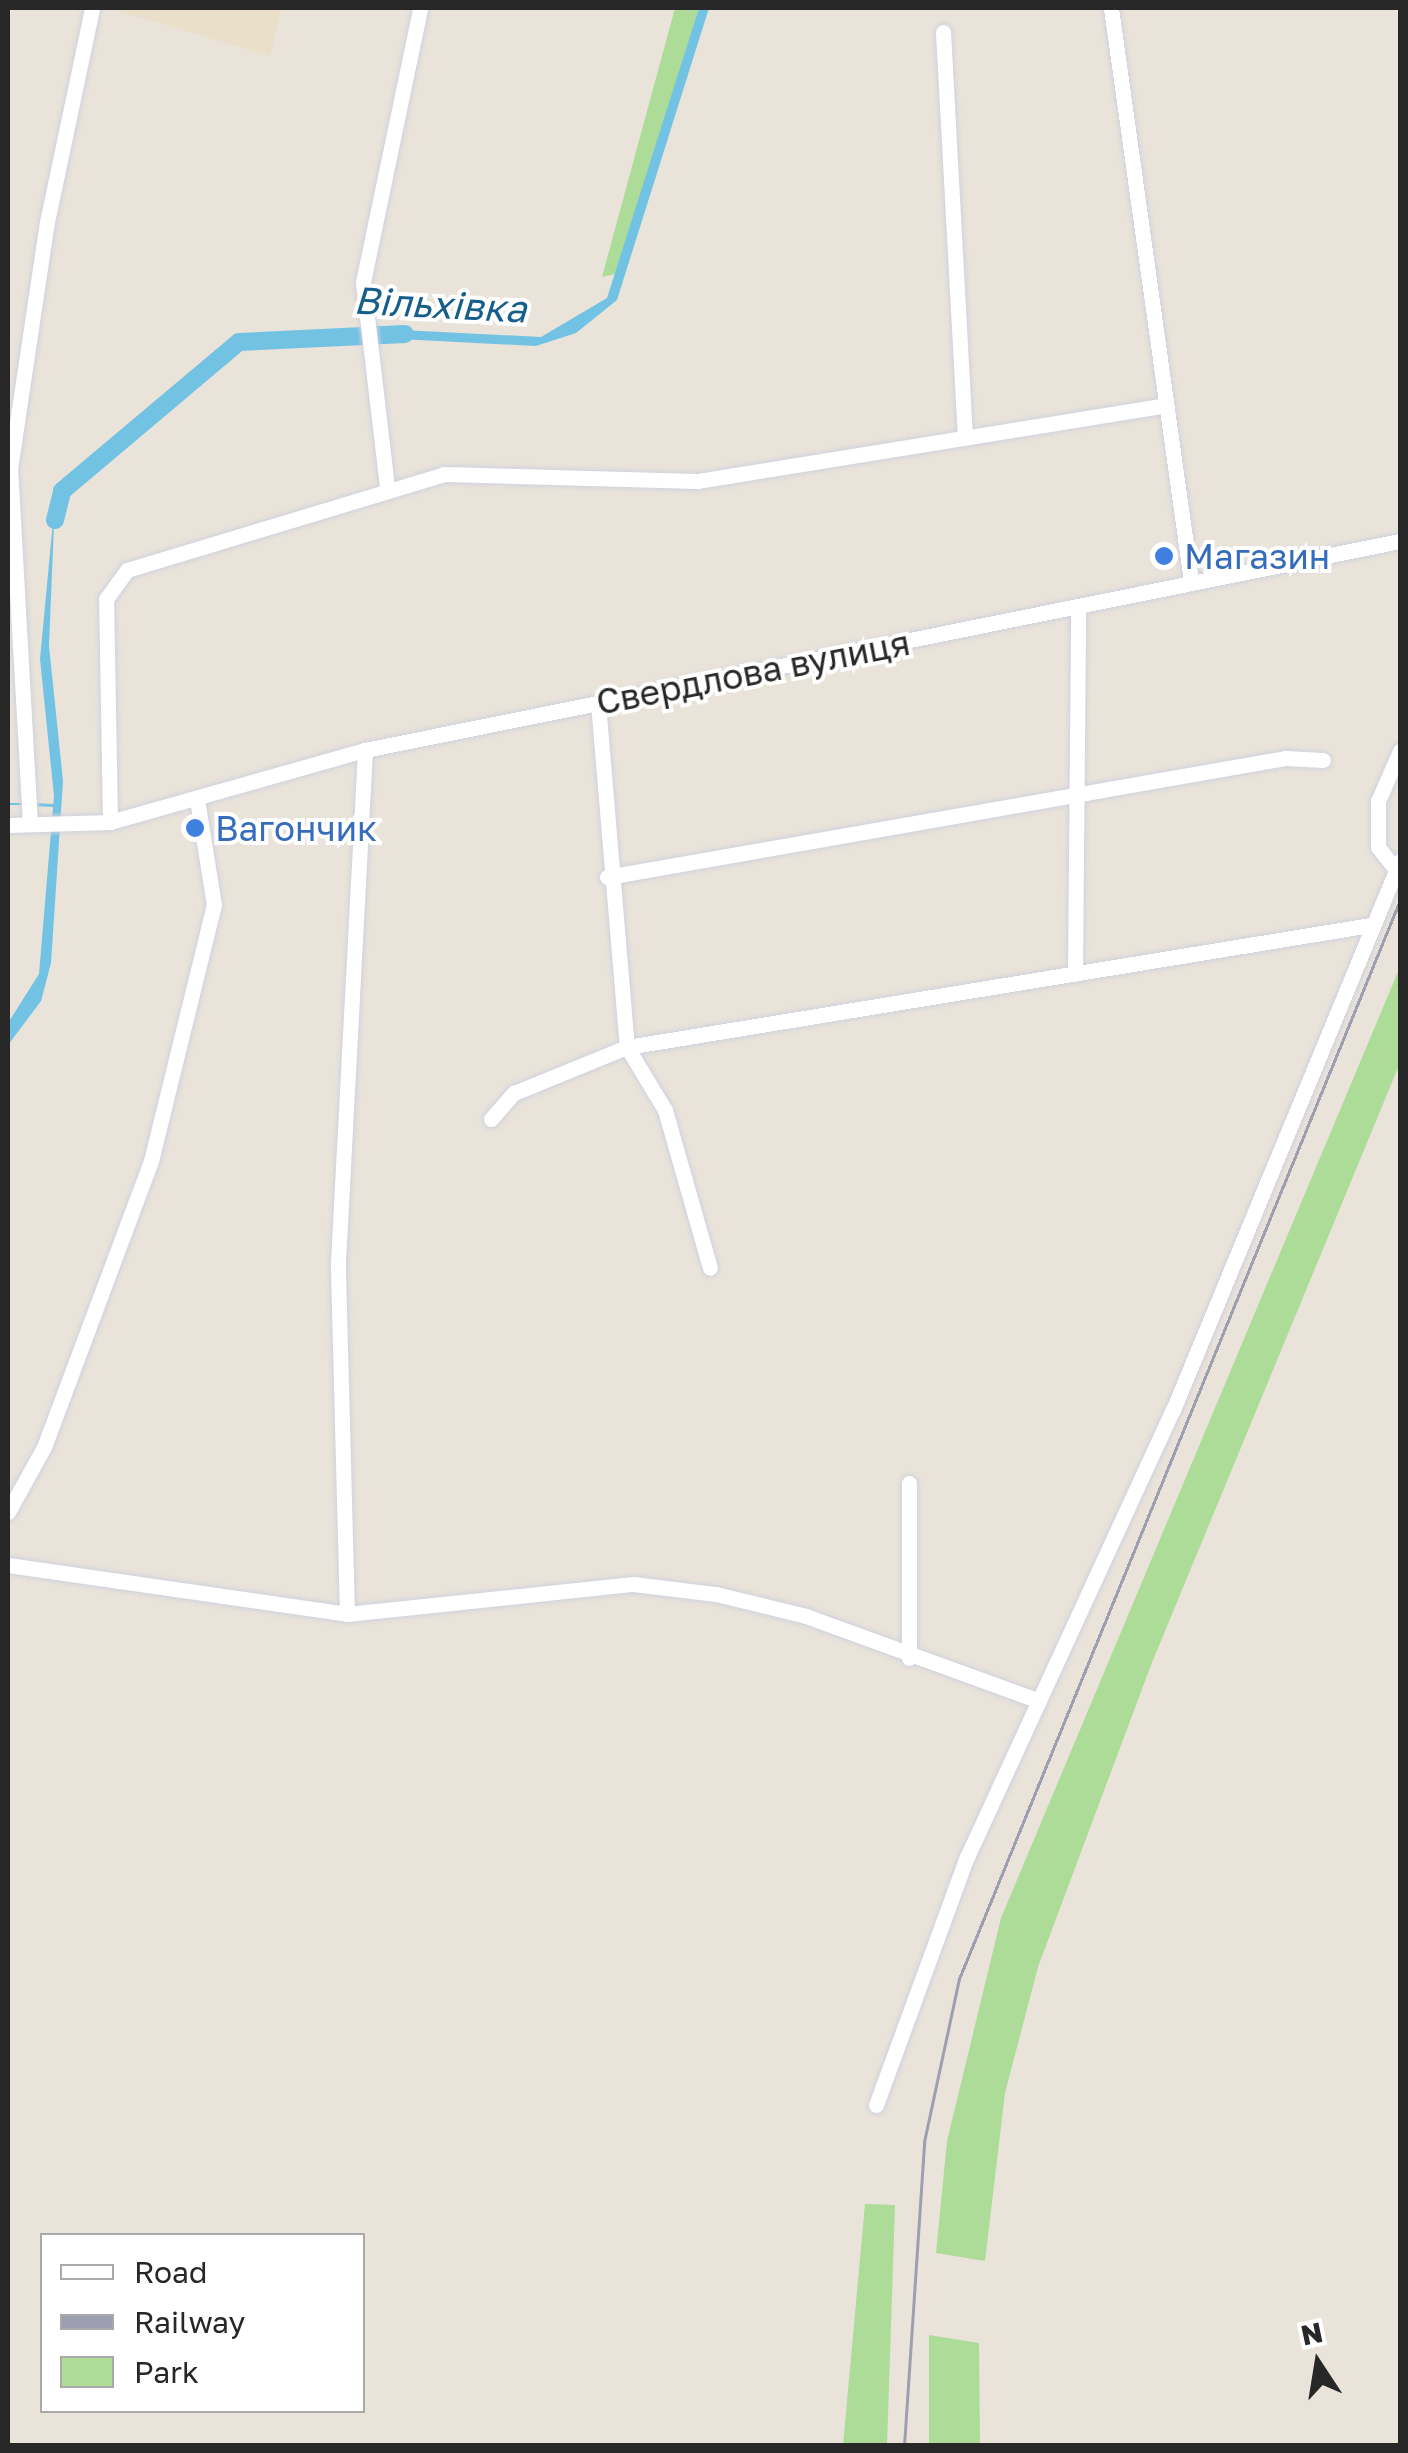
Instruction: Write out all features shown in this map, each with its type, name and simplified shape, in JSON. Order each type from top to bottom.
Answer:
[{"type":"street","points":[[36,824],[10,469],[46,222],[92,8]]},
{"type":"street","points":[[387,487],[362,282],[420,8]]},
{"type":"street","points":[[1111,8],[1191,581]]},
{"type":"street","points":[[943,32],[965,437]]},
{"type":"street","points":[[110,822],[106,599],[128,570],[387,487],[444,474],[698,482],[1166,405]]},
{"type":"street","name":"Свердлова вулиця","points":[[8,825],[110,822],[364,750],[1400,541]]},
{"type":"street","points":[[1075,974],[1072,794],[1078,606]]},
{"type":"street","points":[[598,703],[607,876],[628,1046],[665,1110],[710,1268]]},
{"type":"street","points":[[347,1614],[338,1262],[364,750]]},
{"type":"street","points":[[876,2105],[967,1858],[1173,1410],[1370,925],[1399,866],[1378,847],[1378,801],[1400,751]]},
{"type":"street","points":[[607,876],[1072,794],[1323,760]]},
{"type":"street","points":[[8,1512],[44,1447],[152,1162],[214,905],[197,799]]},
{"type":"street","points":[[491,1119],[514,1093],[628,1046],[1370,925]]},
{"type":"street","points":[[908,1658],[909,1484]]},
{"type":"street","points":[[8,1565],[347,1614],[633,1584],[806,1616],[908,1658],[1039,1701]]},
{"type":"shaded area","points":[[108,8],[282,8],[270,56]]},
{"type":"green space","points":[[675,8],[699,8],[619,273],[602,277]]},
{"type":"green space","points":[[1400,967],[1400,1063],[1151,1665],[1038,1967],[1005,2093],[985,2261],[936,2253],[947,2141],[1001,1918]]},
{"type":"green space","points":[[865,2204],[895,2205],[887,2445],[843,2445]]},
{"type":"green space","points":[[929,2335],[979,2343],[980,2445],[929,2445]]},
{"type":"water","points":[[699,8],[709,8],[617,300],[576,333],[536,346],[380,338],[382,329],[541,337],[607,298]]},
{"type":"water","points":[[55,500],[49,646],[63,781],[51,963],[41,1001],[8,1045],[8,1023],[39,974],[54,796],[40,659]]},
{"type":"waterway","name":"Вільхівка","points":[[55,520],[62,491],[239,342],[405,334]]},
{"type":"waterway","name":"Вільхівка","points":[[8,804],[21,804]]},
{"type":"waterway","name":"Вільхівка","points":[[34,804],[56,805]]},
{"type":"railway","points":[[904,2446],[924,2142],[959,1979],[1400,900]]},
{"type":"place","name":"Mагазин","points":[[1164,556]]},
{"type":"place","name":"Вагончик","points":[[195,828]]}]
